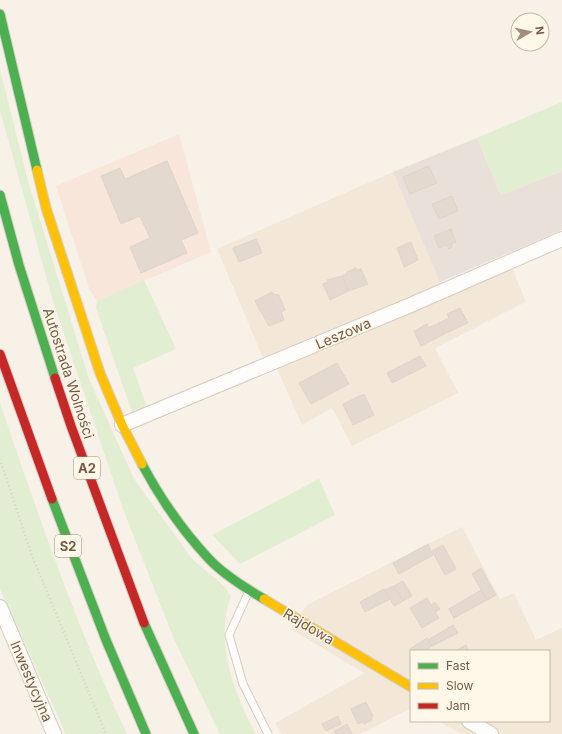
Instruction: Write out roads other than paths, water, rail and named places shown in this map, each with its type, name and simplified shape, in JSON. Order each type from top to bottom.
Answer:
[{"type":"main road","name":"Rajdowa","points":[[0,14],[46,208],[100,373],[122,425],[158,494],[210,560],[249,590],[410,686]]},
{"type":"main road","name":"Autostrada Wolności","points":[[0,195],[19,265],[70,426],[146,627],[194,734]]},
{"type":"main road","name":"S2","points":[[0,354],[61,527],[108,647],[146,734]]},
{"type":"street","name":"Leszowa","points":[[122,425],[414,304],[562,239]]},
{"type":"street","name":"Inwestycyjna","points":[[0,606],[54,734]]},
{"type":"street","points":[[471,722],[492,734]]},
{"type":"lane","points":[[249,590],[229,635],[243,684],[268,734]]}]
